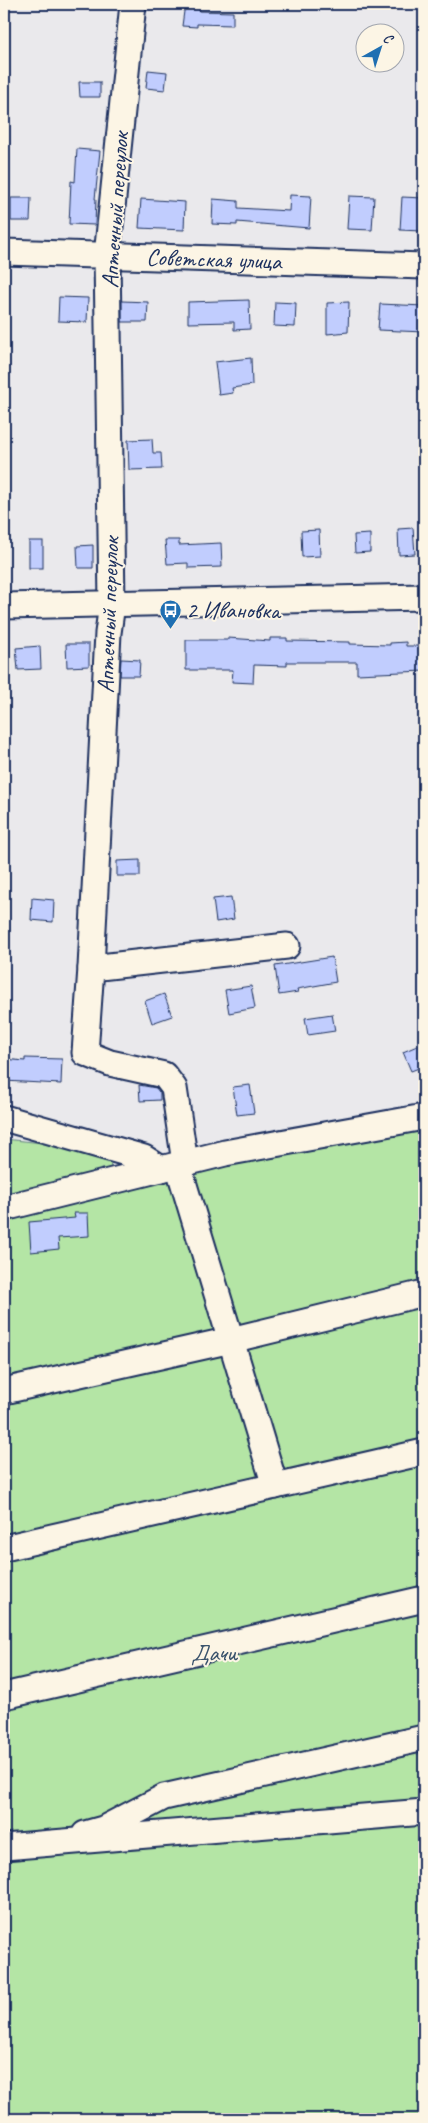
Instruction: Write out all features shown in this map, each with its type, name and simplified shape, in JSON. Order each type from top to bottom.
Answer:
[{"type":"street","name":"Аптечный переулок","points":[[134,4],[108,256],[112,604],[108,634],[85,1053],[110,1063],[164,1075],[174,1088],[175,1165]]},
{"type":"street","name":"Советская улица","points":[[4,252],[424,266]]},
{"type":"street","points":[[4,606],[424,597]]},
{"type":"street","points":[[91,968],[287,946]]},
{"type":"street","points":[[4,1208],[225,1153],[424,1116]]},
{"type":"street","points":[[4,1118],[175,1165]]},
{"type":"street","points":[[175,1165],[275,1486]]},
{"type":"street","points":[[4,1391],[231,1340],[424,1293]]},
{"type":"street","points":[[4,1548],[424,1452]]},
{"type":"street","points":[[4,1696],[424,1599]]},
{"type":"street","points":[[49,1845],[103,1829],[164,1797],[424,1738]]},
{"type":"street","points":[[4,1847],[49,1845],[424,1812]]},
{"type":"green space","name":"Дачи","points":[[424,1126],[424,2119],[4,2119],[4,1139],[109,1150],[113,1187]]},
{"type":"building","points":[[185,4],[200,4],[199,11],[233,12],[233,25],[197,24],[197,27],[182,26]]},
{"type":"building","points":[[148,70],[167,72],[165,90],[146,88]]},
{"type":"building","points":[[79,82],[100,82],[100,97],[80,97]]},
{"type":"building","points":[[77,149],[100,151],[95,199],[95,225],[69,224],[71,181],[75,182]]},
{"type":"building","points":[[290,195],[311,196],[309,228],[237,222],[237,225],[212,224],[213,199],[238,201],[238,208],[289,211]]},
{"type":"building","points":[[349,196],[374,197],[372,230],[347,229]]},
{"type":"building","points":[[402,197],[423,198],[421,231],[400,230]]},
{"type":"building","points":[[11,198],[31,198],[30,221],[11,221]]},
{"type":"building","points":[[141,199],[185,202],[184,230],[139,228]]},
{"type":"building","points":[[59,297],[88,298],[87,322],[58,321]]},
{"type":"building","points":[[249,300],[250,329],[234,330],[234,322],[188,323],[188,302]]},
{"type":"building","points":[[122,301],[148,302],[147,322],[122,322]]},
{"type":"building","points":[[275,302],[296,303],[295,327],[274,326]]},
{"type":"building","points":[[349,302],[348,332],[327,334],[327,303]]},
{"type":"building","points":[[380,304],[424,306],[424,332],[378,330]]},
{"type":"building","points":[[251,358],[252,385],[232,388],[233,393],[219,395],[215,362]]},
{"type":"building","points":[[152,439],[153,453],[161,453],[162,469],[129,470],[128,440]]},
{"type":"building","points":[[413,528],[415,554],[399,555],[398,529]]},
{"type":"building","points":[[319,530],[320,556],[302,557],[301,531]]},
{"type":"building","points":[[370,534],[370,552],[355,553],[354,535]]},
{"type":"building","points":[[165,540],[179,540],[179,545],[221,543],[222,567],[188,568],[188,563],[167,564]]},
{"type":"building","points":[[29,541],[43,541],[43,568],[29,568]]},
{"type":"building","points":[[93,545],[93,568],[78,568],[77,546]]},
{"type":"building","points":[[228,638],[270,641],[270,638],[287,638],[287,641],[390,645],[390,643],[406,642],[406,646],[424,646],[424,671],[357,674],[357,662],[287,662],[287,666],[254,665],[253,683],[232,682],[233,670],[186,670],[186,640],[228,640]]},
{"type":"building","points":[[66,644],[89,644],[89,666],[67,667]]},
{"type":"building","points":[[40,646],[41,669],[18,670],[16,648]]},
{"type":"building","points":[[121,659],[140,660],[139,676],[120,676]]},
{"type":"building","points":[[140,860],[140,876],[117,876],[117,861]]},
{"type":"building","points":[[231,897],[234,919],[216,922],[213,899]]},
{"type":"building","points":[[32,898],[54,900],[53,922],[31,920]]},
{"type":"building","points":[[332,957],[336,982],[297,989],[298,992],[279,995],[275,966]]},
{"type":"building","points":[[251,986],[255,1008],[229,1013],[225,990]]},
{"type":"building","points":[[164,994],[172,1016],[152,1023],[145,1001]]},
{"type":"building","points":[[332,1014],[335,1031],[308,1035],[305,1018]]},
{"type":"building","points":[[424,1043],[424,1066],[411,1071],[403,1052]]},
{"type":"building","points":[[25,1058],[62,1059],[61,1084],[4,1081],[4,1059],[25,1061]]},
{"type":"building","points":[[139,1085],[156,1088],[160,1093],[160,1100],[140,1101]]},
{"type":"building","points":[[250,1085],[254,1113],[237,1115],[233,1087]]},
{"type":"building","points":[[74,1213],[88,1213],[89,1236],[58,1238],[59,1249],[31,1252],[29,1222],[75,1218]]},
{"type":"place","name":"2 Ивановка","points":[[170,629]]}]
